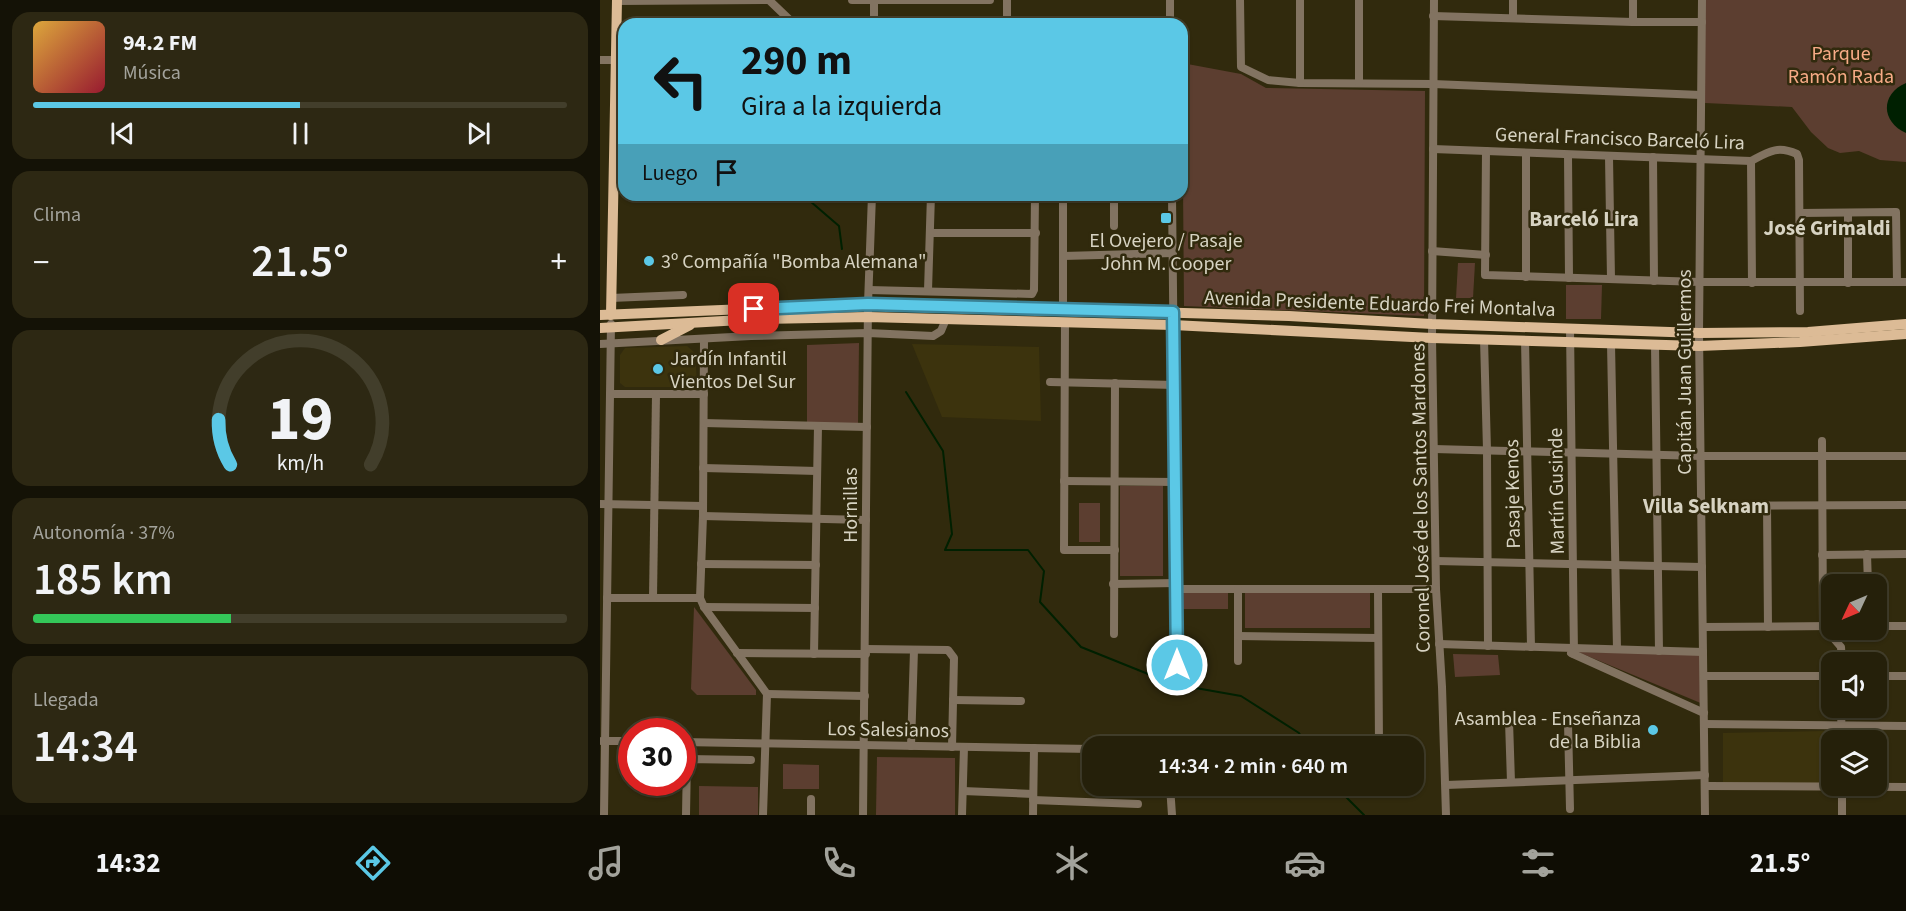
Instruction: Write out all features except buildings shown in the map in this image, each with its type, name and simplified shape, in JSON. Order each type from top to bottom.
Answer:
[{"type":"main road","points":[[617,0],[618,18]]},
{"type":"main road","points":[[606,315],[611,298],[615,60],[618,53]]},
{"type":"main road","name":"Avenida Presidente Eduardo Frei Montalva","points":[[606,315],[868,304],[1289,316],[1432,324],[1699,333],[1808,332],[1906,324]]},
{"type":"main road","name":"Avenida Presidente Eduardo Frei Montalva","points":[[605,328],[868,317],[1173,325],[1432,338],[1699,346],[1800,342],[1906,334]]},
{"type":"main road","points":[[661,340],[693,323]]},
{"type":"street","points":[[617,0],[769,0],[788,18]]},
{"type":"street","points":[[852,0],[990,0]]},
{"type":"street","points":[[874,0],[874,18]]},
{"type":"street","points":[[1007,0],[1007,18]]},
{"type":"street","points":[[1170,0],[1170,18]]},
{"type":"street","points":[[1240,0],[1241,67],[1268,80],[1300,83],[1433,84],[1701,95]]},
{"type":"street","points":[[1300,0],[1300,83]]},
{"type":"street","points":[[1359,0],[1359,83]]},
{"type":"street","name":"Coronel José de los Santos Mardones","points":[[1434,0],[1432,338],[1436,589],[1446,815]]},
{"type":"street","points":[[1513,0],[1513,18]]},
{"type":"street","points":[[1633,0],[1633,22]]},
{"type":"street","name":"Capitán Juan Guillermos","points":[[1702,0],[1699,346],[1706,815]]},
{"type":"street","points":[[1433,16],[1702,22]]},
{"type":"street","points":[[600,60],[615,60]]},
{"type":"street","name":"General Francisco Barceló Lira","points":[[1433,149],[1751,161],[1772,150],[1788,150],[1797,153],[1799,160],[1800,213]]},
{"type":"street","points":[[1486,151],[1485,275],[1752,283],[1800,282],[1901,282],[1896,212],[1800,213],[1800,282],[1800,311]]},
{"type":"street","points":[[1526,153],[1526,277]]},
{"type":"street","points":[[1568,154],[1569,278]]},
{"type":"street","points":[[1609,157],[1611,279]]},
{"type":"street","points":[[1653,157],[1654,281]]},
{"type":"street","points":[[1751,161],[1752,283]]},
{"type":"street","name":"Hornillas","points":[[863,815],[868,304],[872,201]]},
{"type":"street","points":[[928,291],[931,201]]},
{"type":"street","points":[[869,290],[1032,294],[1036,233],[1035,201]]},
{"type":"street","points":[[1063,201],[1063,309]]},
{"type":"street","points":[[1114,201],[1114,226]]},
{"type":"street","points":[[1172,201],[1177,665]]},
{"type":"street","points":[[1848,213],[1848,283]]},
{"type":"street","points":[[931,233],[1036,233]]},
{"type":"street","points":[[1432,251],[1486,255]]},
{"type":"street","points":[[1063,256],[1173,253]]},
{"type":"street","points":[[611,298],[683,295]]},
{"type":"street","points":[[604,815],[602,741],[607,598],[604,504],[611,344],[605,328],[606,315]]},
{"type":"street","points":[[600,344],[868,333],[933,336],[941,332],[946,319]]},
{"type":"street","points":[[1065,322],[1064,550],[1115,550]]},
{"type":"street","name":"Martín Gusinde","points":[[1570,328],[1574,651]]},
{"type":"street","points":[[704,339],[700,598],[704,607],[767,694],[763,815]]},
{"type":"street","points":[[1485,339],[1488,646]]},
{"type":"street","name":"Pasaje Kenos","points":[[1525,340],[1531,647]]},
{"type":"street","points":[[1611,344],[1617,649]]},
{"type":"street","points":[[1655,345],[1659,651]]},
{"type":"street","points":[[1050,382],[1175,386]]},
{"type":"street","points":[[1114,633],[1115,383]]},
{"type":"street","points":[[610,394],[704,394]]},
{"type":"street","points":[[653,598],[656,394]]},
{"type":"street","points":[[704,423],[867,427]]},
{"type":"street","points":[[814,654],[818,426]]},
{"type":"street","points":[[1822,441],[1823,574]]},
{"type":"street","points":[[1434,449],[1701,456],[1906,456]]},
{"type":"street","points":[[703,468],[817,471]]},
{"type":"street","points":[[1064,481],[1176,482]]},
{"type":"street","points":[[604,504],[703,506]]},
{"type":"street","points":[[1701,506],[1906,505]]},
{"type":"street","points":[[1767,506],[1768,627]]},
{"type":"street","points":[[703,516],[866,520]]},
{"type":"street","points":[[1822,555],[1906,554]]},
{"type":"street","points":[[1868,555],[1868,574]]},
{"type":"street","points":[[1436,561],[1702,567]]},
{"type":"street","points":[[701,564],[816,565]]},
{"type":"street","points":[[1113,584],[1238,589],[1436,589]]},
{"type":"street","points":[[1238,589],[1238,661]]},
{"type":"street","points":[[1378,590],[1379,736]]},
{"type":"street","points":[[607,598],[700,598]]},
{"type":"street","points":[[704,607],[815,608]]},
{"type":"street","points":[[1703,627],[1821,626]]},
{"type":"street","points":[[1887,626],[1906,626]]},
{"type":"street","points":[[1238,636],[1378,638]]},
{"type":"street","points":[[1439,644],[1560,648],[1574,651],[1704,713]]},
{"type":"street","points":[[1574,651],[1617,649],[1703,652]]},
{"type":"street","points":[[911,746],[914,650]]},
{"type":"street","points":[[737,653],[814,654],[948,650],[954,658],[952,747]]},
{"type":"street","points":[[1704,676],[1821,676]]},
{"type":"street","points":[[1887,676],[1906,676]]},
{"type":"street","points":[[767,694],[865,696]]},
{"type":"street","points":[[953,700],[1021,701]]},
{"type":"street","points":[[1841,718],[1841,726]]},
{"type":"street","points":[[1509,721],[1511,782]]},
{"type":"street","points":[[1568,723],[1570,809]]},
{"type":"street","points":[[1704,724],[1906,726]]},
{"type":"street","points":[[602,741],[618,741]]},
{"type":"street","name":"Los Salesianos","points":[[696,742],[1082,749]]},
{"type":"street","points":[[962,815],[964,747]]},
{"type":"street","points":[[1033,815],[1034,748]]},
{"type":"street","points":[[686,815],[687,759],[751,760]]},
{"type":"street","points":[[1446,785],[1705,776]]},
{"type":"street","points":[[1705,786],[1821,787]]},
{"type":"street","points":[[1887,787],[1906,787]]},
{"type":"street","points":[[963,791],[1138,804]]},
{"type":"street","points":[[1171,796],[1172,815]]},
{"type":"street","points":[[1842,796],[1842,815]]},
{"type":"street","points":[[811,800],[811,815]]},
{"type":"shaded area","points":[[1906,83],[1906,133],[1892,122],[1887,108],[1892,94]]},
{"type":"shaded area","points":[[912,344],[1039,347],[1041,421],[942,417]]},
{"type":"shaded area","name":"Jardín Infantil Vientos Del Sur","points":[[687,346],[695,353],[697,382],[693,387],[625,387],[620,383],[620,355],[625,348]]},
{"type":"shaded area","points":[[1821,731],[1821,784],[1723,783],[1723,733]]},
{"type":"green space","name":"Parque Ramón Rada","points":[[1705,0],[1906,0],[1906,162],[1880,160],[1859,151],[1840,153],[1828,148],[1811,132],[1792,107],[1705,103]]},
{"type":"green space","points":[[1188,64],[1241,74],[1266,88],[1425,91],[1424,316],[1184,306],[1183,201],[1188,201]]},
{"type":"green space","points":[[1458,263],[1475,263],[1473,298],[1456,298]]},
{"type":"green space","points":[[1566,285],[1602,285],[1601,319],[1566,319]]},
{"type":"green space","points":[[859,343],[858,423],[807,423],[807,345]]},
{"type":"green space","points":[[1120,486],[1163,486],[1163,576],[1120,576]]},
{"type":"green space","points":[[1079,503],[1100,503],[1100,542],[1079,542]]},
{"type":"green space","points":[[1180,592],[1228,593],[1228,609],[1180,609]]},
{"type":"green space","points":[[1245,593],[1370,593],[1370,628],[1245,628]]},
{"type":"green space","points":[[694,607],[756,690],[756,695],[697,695],[691,689]]},
{"type":"green space","points":[[1578,652],[1705,654],[1703,704]]},
{"type":"green space","points":[[1453,654],[1498,655],[1500,675],[1455,677]]},
{"type":"green space","points":[[877,757],[955,758],[955,815],[876,815]]},
{"type":"green space","points":[[783,764],[819,765],[819,789],[783,789]]},
{"type":"green space","points":[[699,786],[758,787],[758,815],[699,815]]},
{"type":"waterway","points":[[810,201],[839,226],[842,249]]},
{"type":"waterway","points":[[906,392],[943,451],[952,534],[945,550],[1028,550],[1044,571],[1040,602],[1081,647],[1173,684],[1241,696],[1301,736]]},
{"type":"waterway","points":[[1345,796],[1364,815]]},
{"type":"place","name":"El Ovejero / Pasaje John M. Cooper","points":[[1166,218]]},
{"type":"place","name":"3º Compañía \"Bomba Alemana\"","points":[[649,261]]},
{"type":"place","name":"Jardín Infantil Vientos Del Sur","points":[[658,369]]},
{"type":"place","name":"Asamblea - Enseñanza de la Biblia","points":[[1653,730]]},
{"type":"district","name":"Barceló Lira","points":[[1584,219]]},
{"type":"district","name":"José Grimaldi","points":[[1827,228]]},
{"type":"district","name":"Villa Selknam","points":[[1706,506]]},
{"type":"route","points":[[754,309],[868,304],[1173,312],[1177,665]]}]
